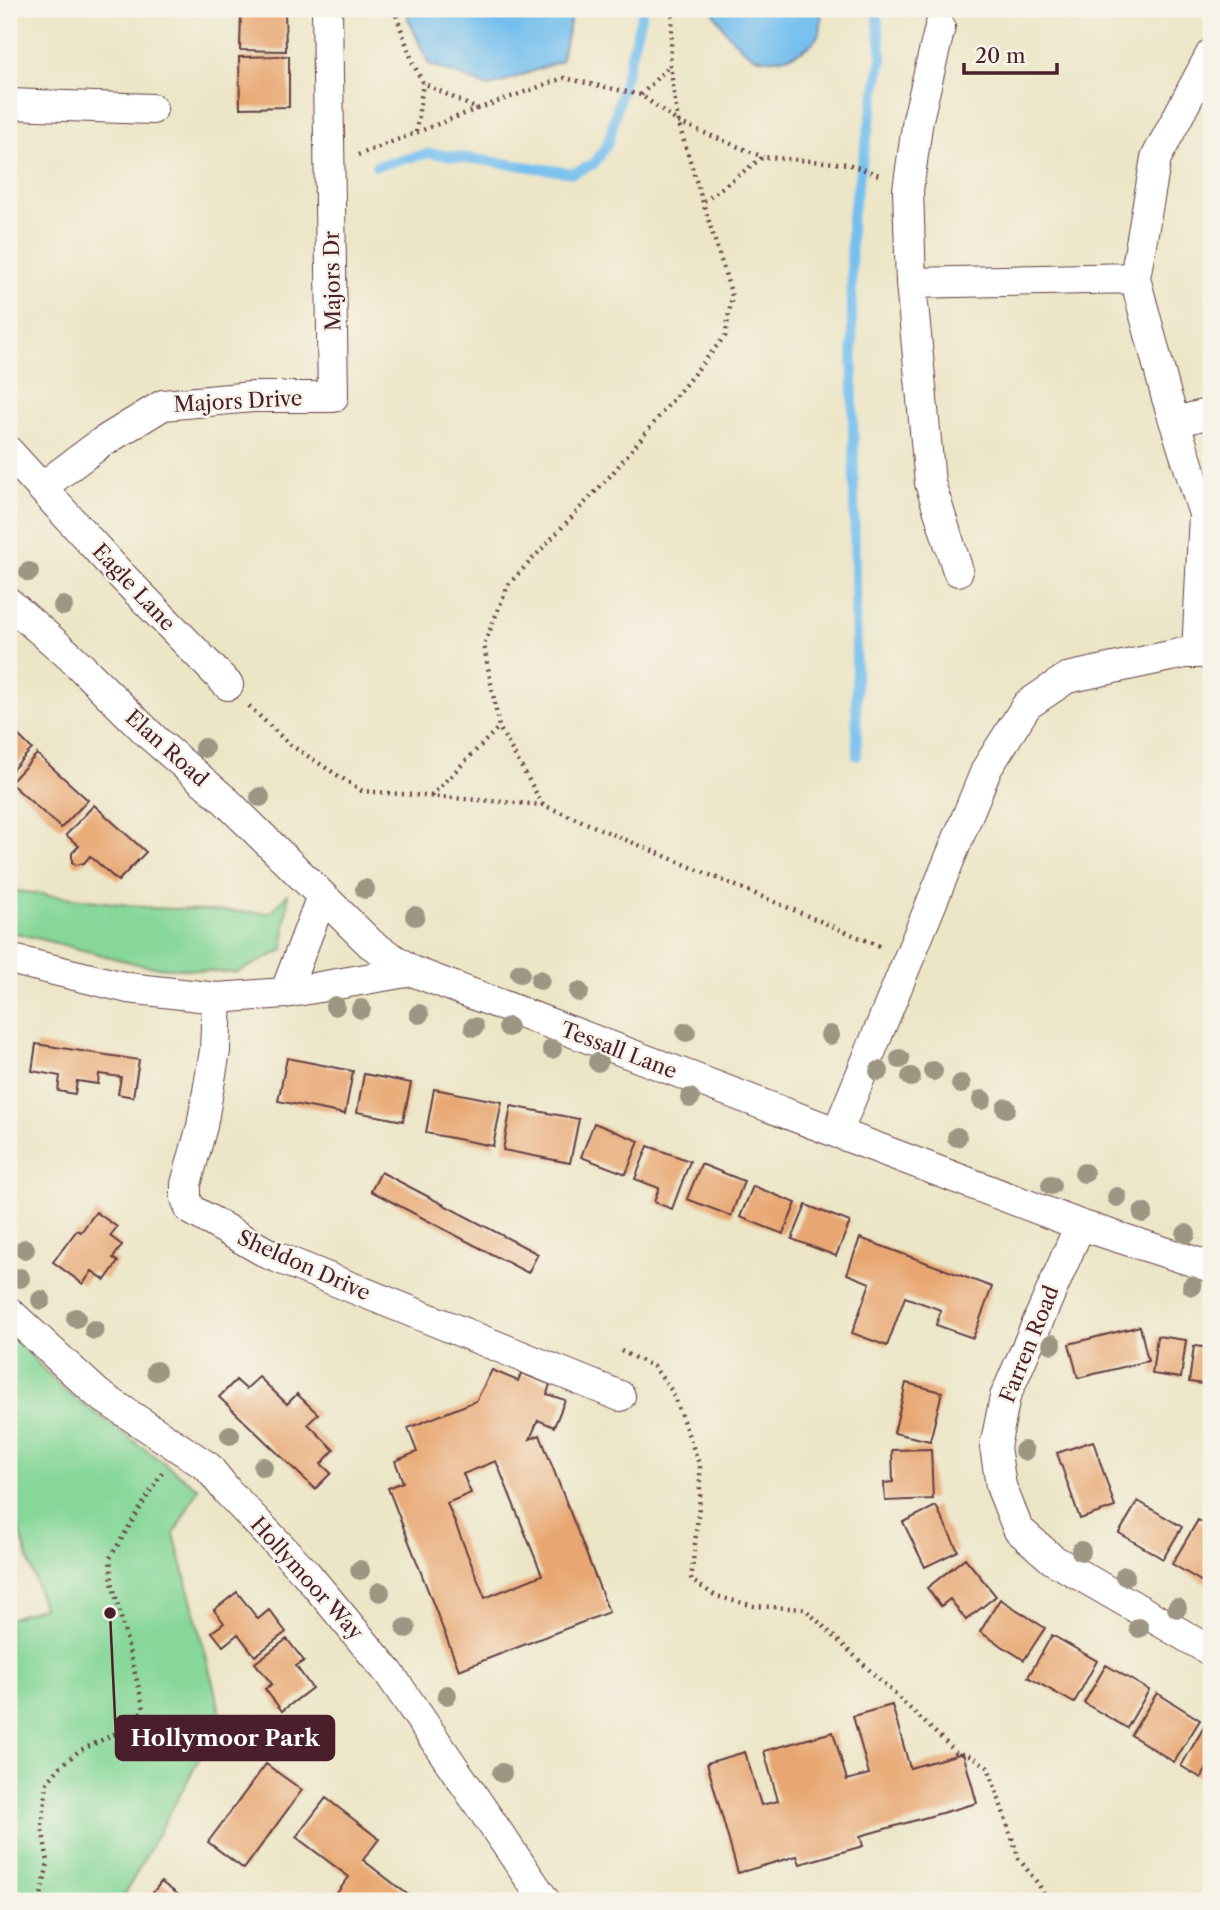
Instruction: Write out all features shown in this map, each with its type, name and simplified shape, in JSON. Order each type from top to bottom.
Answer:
[{"type":"street","points":[[327,9],[331,165]]},
{"type":"street","points":[[940,27],[918,119],[908,190],[911,284],[930,483],[958,571]]},
{"type":"street","points":[[837,1133],[987,768],[1027,705],[1067,678],[1184,653],[1204,653],[1204,514],[1135,278],[1156,158],[1211,54]]},
{"type":"street","points":[[9,104],[152,109]]},
{"type":"street","name":"Majors Dr","points":[[331,165],[333,397]]},
{"type":"street","points":[[911,284],[1135,278]]},
{"type":"street","name":"Majors Drive","points":[[42,487],[101,443],[163,405],[252,397],[333,397]]},
{"type":"street","points":[[1175,422],[1211,413]]},
{"type":"street","name":"Eagle Lane","points":[[9,452],[118,572],[228,685]]},
{"type":"street","name":"Elan Road","points":[[9,603],[72,658],[153,738],[226,801],[371,944],[412,971]]},
{"type":"street","points":[[285,993],[322,896]]},
{"type":"street","points":[[9,959],[128,988],[217,998],[285,993],[412,971]]},
{"type":"street","name":"Tessall Lane","points":[[412,971],[1080,1225],[1211,1267]]},
{"type":"street","name":"Sheldon Drive","points":[[217,998],[215,1051],[202,1126],[186,1184],[186,1198],[190,1209],[269,1254],[620,1396]]},
{"type":"street","name":"Farren Road","points":[[1080,1225],[1005,1397],[995,1447],[1001,1486],[1018,1529],[1052,1559],[1211,1651]]},
{"type":"street","name":"Hollymoor Way","points":[[9,1312],[98,1394],[208,1467],[228,1492],[305,1572],[389,1672],[545,1901]]},
{"type":"path","points":[[394,9],[413,63],[424,83],[477,109]]},
{"type":"path","points":[[543,805],[499,727],[484,645],[508,584],[611,475],[725,337],[732,296],[678,122],[670,65],[673,9]]},
{"type":"path","points":[[638,94],[670,65]]},
{"type":"path","points":[[331,165],[565,78],[638,94],[678,122],[763,157],[848,164],[872,172]]},
{"type":"path","points":[[416,133],[424,83]]},
{"type":"path","points":[[704,201],[763,157]]},
{"type":"path","points":[[228,685],[289,744],[362,791],[543,805],[909,958]]},
{"type":"path","points":[[430,797],[499,727]]},
{"type":"path","points":[[621,1351],[654,1367],[672,1391],[700,1466],[700,1497],[691,1580],[716,1596],[754,1606],[805,1609],[956,1752],[973,1757],[988,1767],[1019,1859],[1039,1885],[1047,1901]]},
{"type":"path","points":[[40,1901],[48,1863],[42,1828],[47,1783],[61,1766],[79,1751],[125,1729],[144,1709],[112,1583],[110,1558],[160,1474],[180,1447]]},
{"type":"green space","points":[[9,890],[153,908],[270,913],[288,894],[283,950],[236,973],[145,966],[9,931]]},
{"type":"green space","points":[[9,1332],[60,1387],[198,1488],[174,1534],[222,1718],[121,1901],[9,1901],[9,1619],[43,1607],[9,1496]]},
{"type":"water","points":[[408,9],[573,9],[561,61],[489,87],[429,64],[408,18]]},
{"type":"water","points":[[712,9],[821,9],[821,29],[816,39],[800,52],[779,58],[758,58],[733,39]]},
{"type":"building","points":[[241,9],[285,9],[286,51],[240,50]]},
{"type":"building","points":[[289,56],[289,107],[240,108],[239,57]]},
{"type":"building","points":[[9,726],[32,749],[9,773]]},
{"type":"building","points":[[37,754],[88,800],[61,828],[10,783]]},
{"type":"building","points":[[94,805],[146,852],[118,881],[90,856],[84,863],[76,865],[72,862],[72,853],[79,846],[66,835]]},
{"type":"building","points":[[36,1044],[139,1060],[133,1097],[118,1094],[121,1077],[99,1074],[98,1084],[77,1081],[75,1094],[58,1091],[60,1076],[32,1071]]},
{"type":"building","points":[[287,1058],[353,1071],[345,1114],[278,1101]]},
{"type":"building","points":[[364,1074],[411,1083],[403,1121],[357,1112]]},
{"type":"building","points":[[434,1089],[502,1102],[493,1146],[426,1133]]},
{"type":"building","points":[[511,1106],[579,1119],[570,1163],[503,1150]]},
{"type":"building","points":[[594,1123],[639,1141],[626,1174],[581,1157]]},
{"type":"building","points":[[648,1146],[690,1161],[672,1209],[654,1202],[659,1188],[635,1179]]},
{"type":"building","points":[[701,1164],[744,1181],[731,1216],[687,1199]]},
{"type":"building","points":[[381,1172],[538,1254],[528,1273],[371,1191]]},
{"type":"building","points":[[753,1186],[796,1203],[783,1234],[740,1217]]},
{"type":"building","points":[[806,1205],[850,1222],[836,1256],[792,1239]]},
{"type":"building","points":[[96,1212],[117,1227],[110,1236],[122,1245],[113,1258],[118,1262],[105,1280],[92,1271],[83,1284],[53,1262],[77,1230],[81,1232]]},
{"type":"building","points":[[860,1238],[992,1287],[973,1338],[936,1325],[941,1310],[905,1297],[887,1346],[852,1333],[870,1283],[847,1274]]},
{"type":"building","points":[[1140,1326],[1148,1361],[1078,1378],[1069,1344]]},
{"type":"building","points":[[1157,1336],[1186,1340],[1181,1378],[1152,1374]]},
{"type":"building","points":[[1194,1346],[1211,1348],[1211,1385],[1189,1382]]},
{"type":"building","points":[[492,1370],[518,1381],[521,1373],[550,1384],[547,1394],[565,1400],[554,1427],[538,1420],[530,1439],[540,1435],[609,1612],[459,1670],[388,1488],[403,1482],[395,1461],[417,1452],[408,1428],[476,1401]],"holes":[[[496,1461],[542,1575],[485,1598],[447,1503],[471,1493],[463,1474]]]},
{"type":"building","points":[[259,1377],[287,1404],[297,1394],[318,1414],[308,1424],[334,1450],[321,1464],[331,1473],[315,1489],[219,1397],[236,1380],[246,1389]]},
{"type":"building","points":[[906,1383],[942,1392],[930,1441],[894,1433]]},
{"type":"building","points":[[1093,1441],[1115,1507],[1080,1519],[1057,1453]]},
{"type":"building","points":[[931,1449],[933,1499],[885,1501],[884,1483],[893,1482],[892,1450]]},
{"type":"building","points":[[1138,1501],[1182,1527],[1163,1559],[1119,1533]]},
{"type":"building","points":[[936,1506],[958,1551],[925,1567],[903,1522]]},
{"type":"building","points":[[1198,1520],[1211,1528],[1211,1587],[1172,1564]]},
{"type":"building","points":[[965,1558],[996,1596],[966,1620],[950,1599],[941,1606],[927,1588]]},
{"type":"building","points":[[237,1592],[258,1619],[269,1610],[286,1632],[255,1656],[238,1634],[223,1646],[212,1632],[224,1623],[214,1610]]},
{"type":"building","points":[[1000,1599],[1045,1628],[1024,1660],[980,1632]]},
{"type":"building","points":[[1052,1635],[1097,1661],[1074,1703],[1028,1677]]},
{"type":"building","points":[[287,1639],[304,1661],[296,1666],[312,1688],[282,1711],[265,1689],[272,1684],[255,1663]]},
{"type":"building","points":[[1106,1665],[1149,1690],[1127,1728],[1084,1703]]},
{"type":"building","points":[[1157,1693],[1200,1720],[1174,1762],[1131,1735]]},
{"type":"building","points":[[892,1705],[910,1768],[963,1753],[977,1803],[860,1836],[863,1846],[800,1864],[797,1856],[738,1873],[707,1763],[745,1752],[761,1805],[778,1801],[764,1751],[833,1732],[847,1780],[869,1774],[853,1716]]},
{"type":"building","points":[[1207,1722],[1211,1725],[1211,1769],[1208,1767],[1201,1778],[1181,1766]]},
{"type":"building","points":[[266,1764],[302,1790],[244,1869],[208,1842]]},
{"type":"building","points":[[326,1798],[379,1839],[363,1860],[416,1901],[340,1901],[334,1897],[349,1877],[296,1837]]},
{"type":"building","points":[[161,1882],[187,1901],[147,1901]]},
{"type":"waterway","points":[[376,166],[430,153],[573,173],[594,164],[608,143],[643,9]]},
{"type":"waterway","points":[[857,756],[851,221],[882,58],[876,9]]},
{"type":"place","name":"Hollymoor Park","points":[[110,1613]]}]
